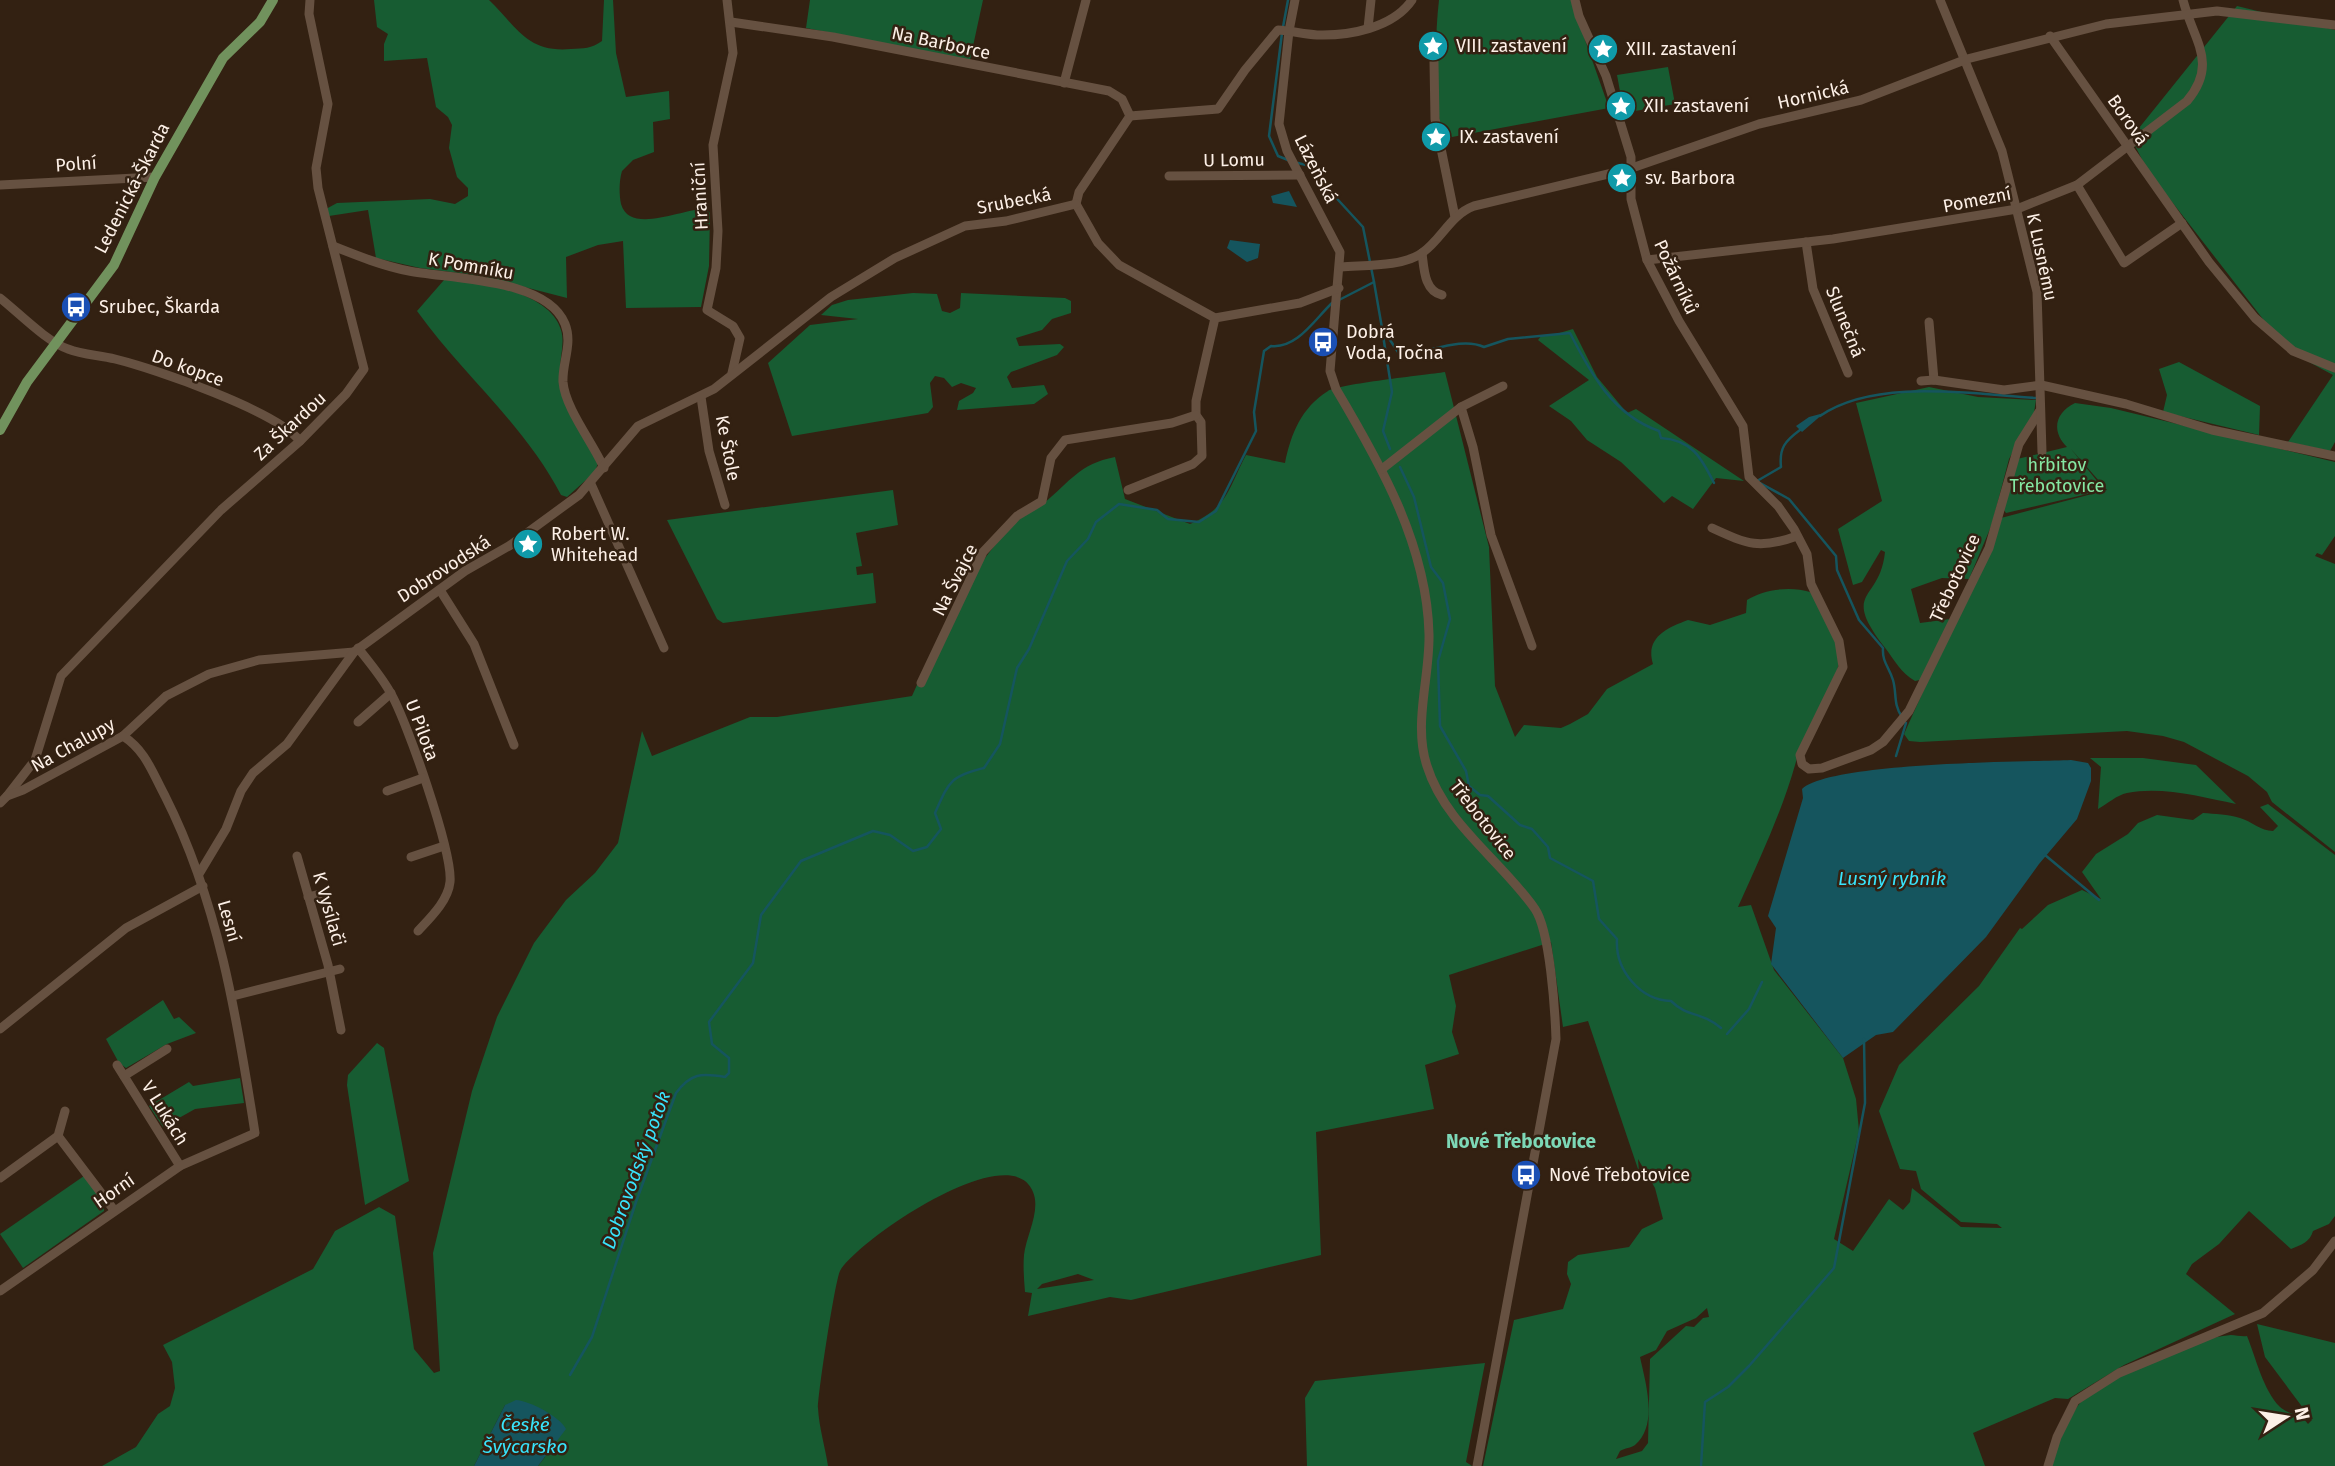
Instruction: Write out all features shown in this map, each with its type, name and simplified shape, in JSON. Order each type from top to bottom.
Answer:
[{"type":"main road","name":"Ledenická-Škarda","points":[[0,430],[27,382],[114,264],[155,177],[223,58],[260,22],[273,0]]},
{"type":"street","name":"Za Škardou","points":[[4,799],[35,760],[61,676],[221,510],[300,441],[346,394],[364,369],[316,168],[328,104],[310,23],[310,0]]},
{"type":"street","name":"Hraniční","points":[[727,0],[731,22],[732,65],[713,145],[718,231],[716,268],[707,310],[733,326],[740,338],[731,375]]},
{"type":"street","points":[[1064,83],[1086,0]]},
{"type":"street","name":"Lázeňská","points":[[1295,0],[1284,30],[1279,124],[1287,151],[1338,243],[1341,267],[1336,308]]},
{"type":"street","points":[[1368,27],[1371,0]]},
{"type":"street","points":[[1076,204],[1079,192],[1130,116],[1212,111],[1221,107],[1245,70],[1284,30],[1317,35],[1368,27],[1402,13],[1412,0]]},
{"type":"street","name":"Požárníků","points":[[1575,0],[1578,16],[1605,76],[1631,158],[1631,199],[1647,260],[1679,321],[1743,426],[1749,477],[1778,506],[1795,533]]},
{"type":"street","name":"K Lusnému","points":[[1940,0],[1967,59],[2002,151],[2037,292],[2042,452]]},
{"type":"street","name":"Pomezní","points":[[1647,260],[1806,242],[2017,209],[2077,185],[2187,101],[2203,77],[2204,63],[2183,0]]},
{"type":"street","name":"Hornická","points":[[1422,253],[1461,211],[1474,206],[1629,169],[1759,124],[1861,100],[1967,59],[2050,36],[2106,24],[2217,10],[2335,25]]},
{"type":"street","name":"Na Barborce","points":[[731,22],[834,37],[1109,92],[1122,99],[1130,116]]},
{"type":"street","name":"Borová","points":[[2050,36],[2217,272],[2266,330],[2294,351],[2335,368]]},
{"type":"street","points":[[1434,62],[1435,119],[1455,217]]},
{"type":"street","name":"U Lomu","points":[[1169,176],[1298,171]]},
{"type":"street","name":"Polní","points":[[0,185],[155,177]]},
{"type":"street","points":[[2077,185],[2124,263],[2182,222]]},
{"type":"street","name":"Srubecká","points":[[831,297],[895,258],[948,231],[1076,204],[1098,243],[1119,265],[1215,318]]},
{"type":"street","name":"Slunečná","points":[[1806,242],[1813,289],[1849,373]]},
{"type":"street","name":"K Pomníku","points":[[333,246],[409,271],[481,280],[519,290],[544,302],[560,314],[568,339],[563,382],[566,393],[604,468]]},
{"type":"street","points":[[1341,267],[1411,259],[1422,253],[1427,282],[1436,293],[1442,295]]},
{"type":"street","points":[[1128,490],[1193,464],[1202,456],[1201,422],[1196,415],[1196,401],[1215,318],[1300,303],[1339,290]]},
{"type":"street","name":"Dobrovodská","points":[[199,874],[226,829],[241,791],[253,774],[287,744],[356,650],[440,590],[548,519],[591,484],[638,426],[652,416],[701,397],[831,297]]},
{"type":"street","points":[[0,298],[56,344]]},
{"type":"street","name":"Třebotovice","points":[[1336,308],[1330,371],[1336,389],[1399,504],[1420,575],[1429,633],[1422,740],[1427,767],[1460,823],[1536,911],[1545,943],[1555,1013],[1556,1039],[1477,1466]]},
{"type":"street","points":[[1929,322],[1934,380]]},
{"type":"street","name":"Do kopce","points":[[56,344],[69,350],[116,359],[249,406],[294,433],[300,441]]},
{"type":"street","points":[[1921,381],[1934,380],[2004,390],[2041,384],[2126,404],[2212,430],[2335,456]]},
{"type":"street","points":[[1382,469],[1461,407],[1503,386]]},
{"type":"street","name":"Ke Štole","points":[[701,397],[709,451],[725,505]]},
{"type":"street","points":[[1461,407],[1474,447],[1491,535],[1532,646]]},
{"type":"street","name":"Třebotovice","points":[[1795,533],[1807,554],[1811,584],[1839,640],[1843,667],[1800,755],[1805,766],[1813,770],[1871,750],[1883,743],[1909,711],[1989,548],[2019,444],[2039,412]]},
{"type":"street","name":"Na Švajce","points":[[921,683],[983,552],[1017,516],[1042,501],[1051,458],[1058,446],[1078,436],[1172,423],[1196,415]]},
{"type":"street","points":[[591,484],[664,648]]},
{"type":"street","points":[[1712,528],[1750,545],[1780,542],[1795,533]]},
{"type":"street","points":[[440,590],[474,644],[514,745]]},
{"type":"street","name":"Na Chalupy","points":[[4,799],[123,736],[166,696],[209,674],[259,660],[356,650]]},
{"type":"street","name":"U Pilota","points":[[356,650],[391,693],[423,778],[444,846],[450,882],[443,900],[418,931]]},
{"type":"street","name":"U Pilota","points":[[358,722],[391,693]]},
{"type":"street","name":"Lesní","points":[[123,736],[140,747],[182,831],[199,874],[233,996],[255,1133]]},
{"type":"street","name":"U Pilota","points":[[387,791],[423,778]]},
{"type":"street","points":[[411,857],[444,846]]},
{"type":"street","name":"K Vysílači","points":[[297,856],[329,972],[341,1030]]},
{"type":"street","points":[[0,1029],[126,928],[202,886]]},
{"type":"street","points":[[309,897],[324,893]]},
{"type":"street","name":"K Vysílači","points":[[233,996],[340,969]]},
{"type":"street","name":"V Lukách","points":[[124,1076],[167,1049]]},
{"type":"street","name":"V Lukách","points":[[117,1065],[180,1166]]},
{"type":"street","points":[[0,1178],[58,1136],[65,1111]]},
{"type":"street","name":"Horní","points":[[0,1292],[180,1166],[255,1133]]},
{"type":"street","points":[[58,1136],[114,1210]]},
{"type":"street","points":[[2048,1466],[2057,1437],[2075,1401],[2119,1373],[2263,1313],[2313,1270],[2335,1241]]},
{"type":"green space","points":[[374,0],[489,0],[533,42],[544,47],[571,49],[587,48],[602,41],[604,0],[613,0],[616,53],[626,97],[669,91],[670,119],[653,122],[654,152],[633,160],[622,171],[621,204],[626,213],[635,218],[657,218],[705,209],[710,213],[709,266],[701,307],[626,308],[623,241],[598,245],[566,257],[567,298],[482,276],[420,268],[376,258],[368,210],[329,216],[326,209],[337,203],[430,199],[455,204],[468,196],[468,188],[457,177],[449,148],[452,125],[448,117],[436,107],[427,58],[384,61],[384,44],[388,34],[377,27]]},
{"type":"green space","points":[[810,0],[983,0],[970,60],[806,28]]},
{"type":"green space","points":[[1439,0],[1571,0],[1609,108],[1452,137],[1440,128],[1436,64]]},
{"type":"green space","points":[[2237,6],[2335,30],[2335,442],[2330,451],[2288,442],[2333,375],[2287,350],[2148,171],[2131,138]]},
{"type":"green space","points":[[1668,67],[1675,104],[1624,113],[1617,75]]},
{"type":"green space","points":[[444,280],[475,282],[512,291],[529,297],[554,317],[562,336],[561,379],[598,463],[595,472],[567,497],[561,495],[546,469],[511,422],[417,311]]},
{"type":"green space","points":[[913,293],[937,294],[942,311],[950,313],[960,308],[961,293],[1065,298],[1071,301],[1071,313],[1052,319],[1042,330],[1016,338],[1019,346],[1060,344],[1064,347],[1057,355],[1011,372],[1007,377],[1012,388],[1044,385],[1048,394],[1034,404],[957,410],[959,401],[973,393],[976,388],[961,383],[952,387],[944,378],[935,376],[930,383],[933,407],[928,413],[792,436],[768,363],[810,325],[858,319],[821,315],[832,305],[848,300]]},
{"type":"green space","points":[[1573,329],[1597,377],[1627,413],[1636,409],[1744,481],[1716,478],[1693,509],[1672,496],[1664,503],[1621,462],[1587,440],[1571,421],[1549,406],[1589,380],[1538,340],[1542,335],[1549,336]]},
{"type":"green space","points":[[2179,362],[2260,406],[2259,435],[2163,412],[2167,395],[2159,369]]},
{"type":"green space","points":[[1445,372],[1489,547],[1495,686],[1515,737],[1524,725],[1561,728],[1588,714],[1607,689],[1653,664],[1652,647],[1659,635],[1688,620],[1710,625],[1746,613],[1747,600],[1761,593],[1786,589],[1810,592],[1830,625],[1839,652],[1832,686],[1801,746],[1778,815],[1738,907],[1751,905],[1774,970],[1843,1058],[1856,1099],[1859,1131],[1834,1239],[1853,1251],[1889,1199],[1903,1210],[1910,1202],[1912,1188],[1961,1227],[2002,1228],[1997,1224],[1961,1222],[1921,1189],[1916,1171],[1900,1169],[1879,1111],[1899,1065],[1979,986],[2020,928],[2048,905],[2082,890],[2101,899],[2082,872],[2096,854],[2128,834],[2138,823],[2157,815],[2193,820],[2203,813],[2226,815],[2273,831],[2278,826],[2260,807],[2268,804],[2335,855],[2335,1216],[2329,1224],[2313,1231],[2305,1243],[2291,1249],[2249,1211],[2219,1244],[2192,1264],[2186,1274],[2235,1314],[2124,1365],[2068,1399],[2055,1398],[1973,1433],[1985,1466],[1483,1466],[1514,1320],[1563,1309],[1571,1284],[1567,1274],[1568,1262],[1578,1255],[1629,1247],[1642,1229],[1663,1219],[1655,1188],[1638,1159],[1639,1172],[1588,1021],[1563,1027],[1551,942],[1449,975],[1456,1006],[1452,1032],[1459,1054],[1425,1065],[1434,1109],[1316,1132],[1321,1255],[1131,1300],[1110,1297],[1028,1316],[1032,1293],[1025,1292],[1024,1260],[1035,1199],[1033,1192],[1019,1178],[996,1176],[967,1184],[903,1217],[853,1256],[840,1271],[834,1295],[818,1408],[828,1466],[538,1466],[545,1457],[505,1405],[474,1466],[102,1466],[136,1447],[158,1414],[170,1406],[175,1388],[172,1362],[163,1345],[313,1269],[335,1231],[379,1207],[395,1216],[414,1349],[434,1373],[440,1371],[433,1253],[472,1091],[497,1017],[534,943],[566,900],[595,873],[618,843],[642,731],[652,756],[750,717],[777,717],[912,696],[960,598],[991,550],[1026,514],[1044,503],[1084,469],[1115,457],[1125,499],[1190,524],[1203,518],[1220,504],[1246,455],[1285,463],[1299,422],[1311,405],[1328,391]],"holes":[[[1078,1274],[1094,1280],[1037,1289],[1042,1284]],[[1707,1308],[1709,1317],[1703,1318],[1694,1327],[1686,1326],[1650,1359],[1648,1443],[1642,1451],[1616,1459],[1620,1451],[1635,1445],[1647,1426],[1647,1390],[1640,1357],[1656,1350],[1667,1331],[1696,1318]]]},
{"type":"green space","points":[[1929,387],[1978,397],[2036,400],[2034,413],[2009,459],[1992,524],[1969,579],[1942,578],[1911,589],[1920,623],[1950,619],[1920,680],[1915,681],[1899,666],[1865,616],[1866,597],[1882,568],[1885,552],[1881,550],[1862,582],[1853,585],[1838,529],[1882,501],[1856,403]]},
{"type":"green space","name":"hřbitov Třebotovice","points":[[2075,403],[2111,408],[2335,462],[2335,536],[2322,555],[2317,553],[2315,556],[2335,564],[2335,852],[2272,802],[2267,792],[2248,776],[2184,742],[2163,736],[2127,731],[1920,742],[1909,741],[1904,734],[2001,518],[2107,490],[2071,449],[2102,487],[2100,491],[2006,513],[2004,510],[2017,459],[2067,447],[2057,429],[2059,417]]},
{"type":"green space","points":[[893,490],[898,525],[856,533],[862,566],[856,567],[857,575],[873,573],[876,603],[723,623],[717,619],[667,520]]},
{"type":"green space","points":[[2090,758],[2143,758],[2196,765],[2236,804],[2182,793],[2140,791],[2123,794],[2098,809],[2101,767]]},
{"type":"green space","points":[[163,1000],[174,1019],[179,1017],[196,1033],[167,1044],[126,1068],[119,1063],[106,1039]]},
{"type":"green space","points":[[377,1043],[384,1048],[409,1181],[365,1205],[347,1085],[348,1075]]},
{"type":"green space","points":[[240,1078],[244,1103],[195,1109],[163,1127],[149,1106],[189,1082],[193,1086]]},
{"type":"green space","points":[[84,1176],[104,1203],[104,1211],[23,1268],[0,1234]]},
{"type":"green space","points":[[2257,1324],[2335,1343],[2335,1466],[2050,1466],[2068,1421],[2077,1407],[2105,1383],[2171,1351],[2231,1335],[2247,1336],[2264,1383],[2274,1400],[2284,1410],[2302,1418],[2308,1424],[2312,1420],[2265,1357]]},
{"type":"green space","points":[[1485,1363],[1466,1462],[1472,1466],[1307,1466],[1305,1398],[1315,1381]]},
{"type":"water","points":[[1289,191],[1297,207],[1273,203],[1271,196]]},
{"type":"water","points":[[1230,240],[1260,244],[1258,258],[1247,262],[1227,248]]},
{"type":"water","points":[[1824,413],[1802,432],[1796,426],[1809,417]]},
{"type":"water","name":"Lusný rybník","points":[[2071,760],[2088,763],[2091,768],[2091,781],[2077,819],[2039,864],[1986,937],[1893,1032],[1876,1035],[1843,1058],[1771,964],[1776,928],[1768,916],[1803,798],[1802,789],[1820,780],[1887,768]]},
{"type":"water","name":"České Švýcarsko","points":[[516,1400],[544,1410],[566,1429],[538,1466],[474,1466],[505,1405]]},
{"type":"waterway","name":"Dobrovodský potok","points":[[1283,27],[1288,0]]},
{"type":"waterway","name":"Dobrovodský potok","points":[[1282,33],[1269,136],[1278,156],[1288,160]]},
{"type":"waterway","name":"Dobrovodský potok","points":[[1298,163],[1306,165],[1363,227],[1374,282],[1339,300]]},
{"type":"waterway","points":[[1374,282],[1382,328],[1400,355],[1454,344],[1484,347],[1508,339],[1570,333],[1595,378],[1616,404],[1643,424],[1659,431],[1661,438],[1672,439],[1688,446],[1705,465],[1714,483]]},
{"type":"waterway","name":"Dobrovodský potok","points":[[570,1375],[592,1337],[636,1202],[676,1093],[687,1081],[697,1076],[725,1077],[729,1073],[729,1058],[712,1044],[709,1022],[753,963],[761,915],[801,861],[873,831],[890,835],[913,851],[927,847],[941,829],[935,813],[948,787],[964,774],[984,768],[1000,744],[1017,668],[1029,649],[1067,561],[1088,539],[1096,522],[1119,504],[1157,510],[1168,519],[1199,522],[1216,511],[1256,431],[1254,412],[1264,351],[1297,338],[1332,303]]},
{"type":"waterway","points":[[1382,329],[1392,392],[1383,431],[1390,449]]},
{"type":"waterway","points":[[1820,416],[1842,404],[1895,393],[1954,392],[2036,398]]},
{"type":"waterway","points":[[1757,481],[1781,467],[1784,446],[1800,430]]},
{"type":"waterway","points":[[1400,467],[1414,497],[1431,567],[1443,583],[1450,619],[1438,661],[1440,726],[1466,771],[1469,786],[1480,795],[1488,796],[1520,825],[1532,829],[1548,847],[1550,858],[1593,881],[1599,919],[1617,939],[1620,962],[1640,989],[1649,995],[1671,1001],[1683,1010],[1707,1019],[1721,1028]]},
{"type":"waterway","points":[[1760,483],[1789,499],[1836,556],[1837,570],[1859,620],[1883,648],[1893,680],[1897,708],[1902,717]]},
{"type":"waterway","points":[[1896,756],[1906,723]]},
{"type":"waterway","points":[[2045,855],[2099,900]]},
{"type":"waterway","points":[[1727,1034],[1749,1009],[1762,982]]},
{"type":"waterway","points":[[1701,1466],[1705,1402],[1728,1387],[1749,1366],[1834,1268],[1865,1103],[1864,1039]]},
{"type":"place","name":"VIII. zastavení","points":[[1433,46]]},
{"type":"place","name":"XIII. zastavení","points":[[1603,49]]},
{"type":"place","name":"XII. zastavení","points":[[1621,106]]},
{"type":"place","name":"IX. zastavení","points":[[1436,137]]},
{"type":"place","name":"sv. Barbora","points":[[1622,178]]},
{"type":"place","name":"Srubec, Škarda","points":[[76,307]]},
{"type":"place","name":"Dobrá Voda, Točna","points":[[1323,342]]},
{"type":"place","name":"Robert W. Whitehead","points":[[528,544]]},
{"type":"place","name":"Nové Třebotovice","points":[[1526,1175]]},
{"type":"district","name":"Nové Třebotovice","points":[[1521,1141]]}]
